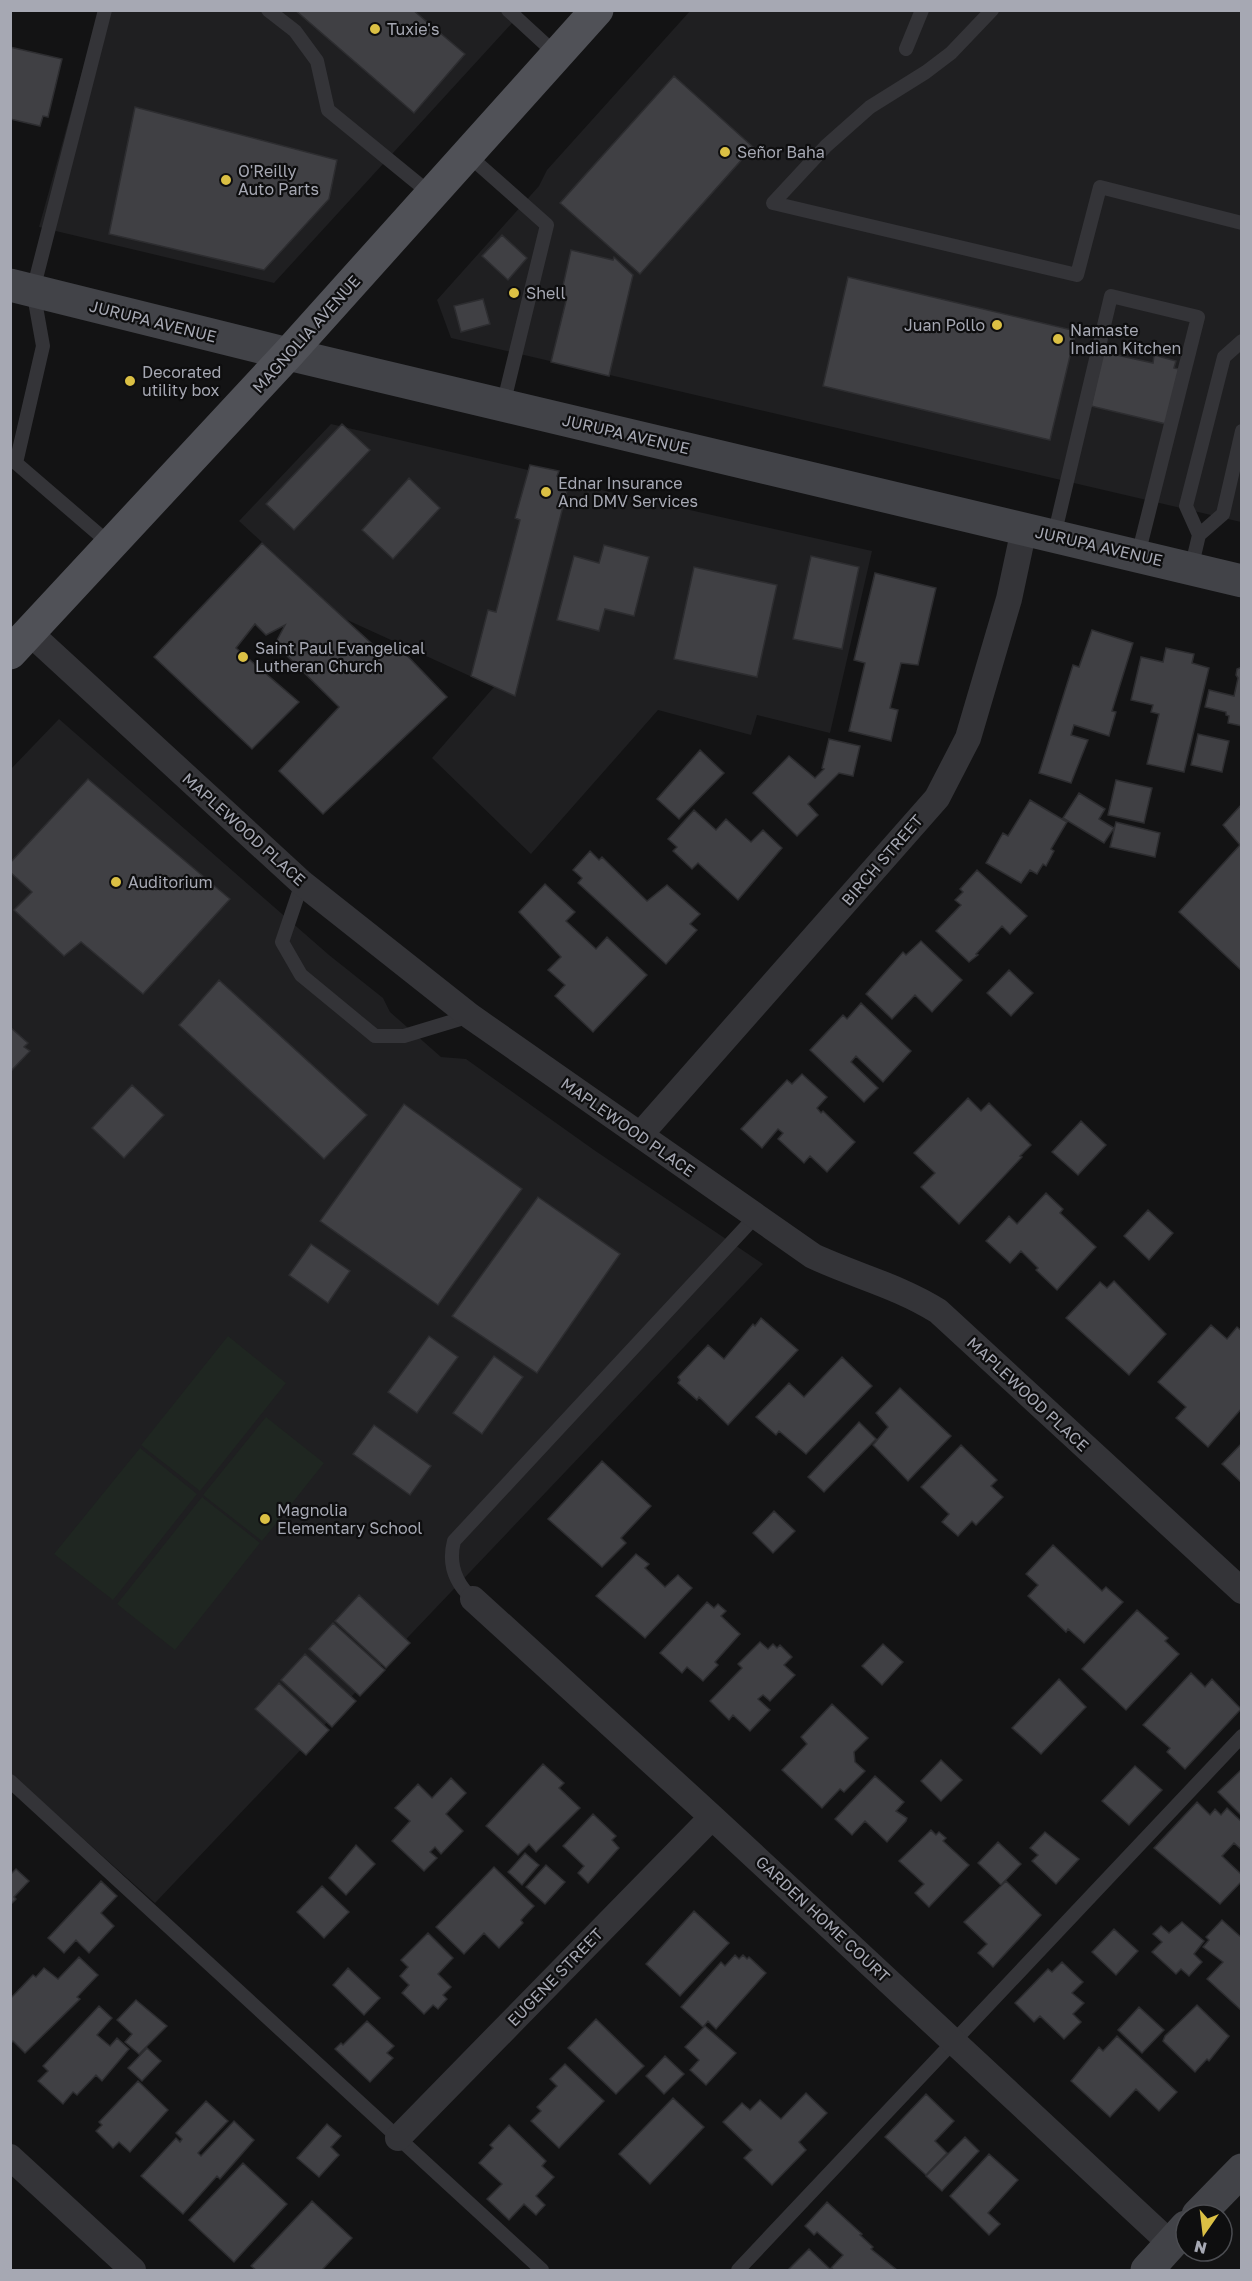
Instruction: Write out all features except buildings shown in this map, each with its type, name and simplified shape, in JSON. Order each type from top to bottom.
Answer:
[{"type":"main road","name":"MAGNOLIA AVENUE","points":[[20,643],[288,354],[597,10]]},
{"type":"main road","name":"JURUPA AVENUE","points":[[22,288],[288,354],[1242,581]]},
{"type":"main road","points":[[1210,2203],[1242,2170]]},
{"type":"main road","points":[[1147,2271],[1174,2240]]},
{"type":"street","name":"BIRCH STREET","points":[[640,1135],[937,798],[968,738],[1009,599],[1039,532]]},
{"type":"street","name":"MAPLEWOOD PLACE","points":[[20,643],[302,883],[470,1016],[813,1256],[908,1293],[938,1311],[1242,1591]]},
{"type":"street","name":"GARDEN HOME COURT","points":[[473,1599],[712,1816],[953,2041],[1174,2232]]},
{"type":"street","name":"EUGENE STREET","points":[[398,2138],[712,1816]]},
{"type":"street","points":[[10,2157],[133,2271]]},
{"type":"lane","points":[[105,10],[22,288],[43,346],[16,463],[110,544]]},
{"type":"lane","points":[[268,10],[296,31],[316,62],[328,110],[432,195]]},
{"type":"lane","points":[[508,10],[557,55]]},
{"type":"lane","points":[[906,49],[922,10]]},
{"type":"lane","points":[[992,10],[951,53],[926,72],[870,107],[826,146],[773,204],[1077,275],[1100,187],[1242,223]]},
{"type":"lane","points":[[468,155],[547,225],[503,405]]},
{"type":"lane","points":[[1039,532],[1111,296],[1122,298],[1198,317],[1138,555]]},
{"type":"lane","points":[[1199,535],[1186,506],[1224,357],[1242,341]]},
{"type":"lane","points":[[1191,568],[1199,535],[1223,514],[1241,433]]},
{"type":"lane","points":[[302,883],[282,942],[301,975],[375,1036],[404,1036],[470,1016]]},
{"type":"lane","points":[[473,1599],[452,1569],[449,1558],[454,1541],[755,1217]]},
{"type":"lane","points":[[738,2271],[1242,1736]]},
{"type":"lane","points":[[10,1781],[542,2271]]},
{"type":"shaded area","points":[[99,11],[523,11],[274,283],[39,227]]},
{"type":"shaded area","points":[[690,11],[1241,11],[1241,522],[451,338],[437,300],[539,186],[547,170]]},
{"type":"shaded area","points":[[331,424],[528,470],[559,471],[557,476],[570,479],[570,483],[872,551],[830,733],[757,715],[751,735],[658,710],[531,854],[432,758],[494,687],[345,619],[239,521]]},
{"type":"shaded area","name":"Magnolia Elementary School","points":[[59,719],[329,955],[383,998],[390,1012],[441,1057],[466,1059],[594,1150],[763,1264],[155,1903],[11,1774],[10,770]]},
{"type":"shaded area","points":[[228,1336],[286,1383],[200,1491],[141,1445]]},
{"type":"shaded area","points":[[266,1417],[324,1463],[262,1541],[203,1495]]},
{"type":"shaded area","points":[[140,1448],[197,1494],[113,1600],[54,1554]]},
{"type":"shaded area","points":[[202,1497],[260,1543],[175,1650],[117,1604]]},
{"type":"place","name":"Tuxie's","points":[[375,29]]},
{"type":"place","name":"Señor Baha","points":[[725,152]]},
{"type":"place","name":"O'Reilly Auto Parts","points":[[226,180]]},
{"type":"place","name":"Shell","points":[[514,293]]},
{"type":"place","name":"Juan Pollo","points":[[997,325]]},
{"type":"place","name":"Namaste Indian Kitchen","points":[[1058,339]]},
{"type":"place","name":"Decorated utility box","points":[[130,381]]},
{"type":"place","name":"Ednar Insurance And DMV Services","points":[[546,492]]},
{"type":"place","name":"Saint Paul Evangelical Lutheran Church","points":[[243,657]]},
{"type":"place","name":"Auditorium","points":[[116,882]]},
{"type":"place","name":"Magnolia Elementary School","points":[[265,1519]]}]
